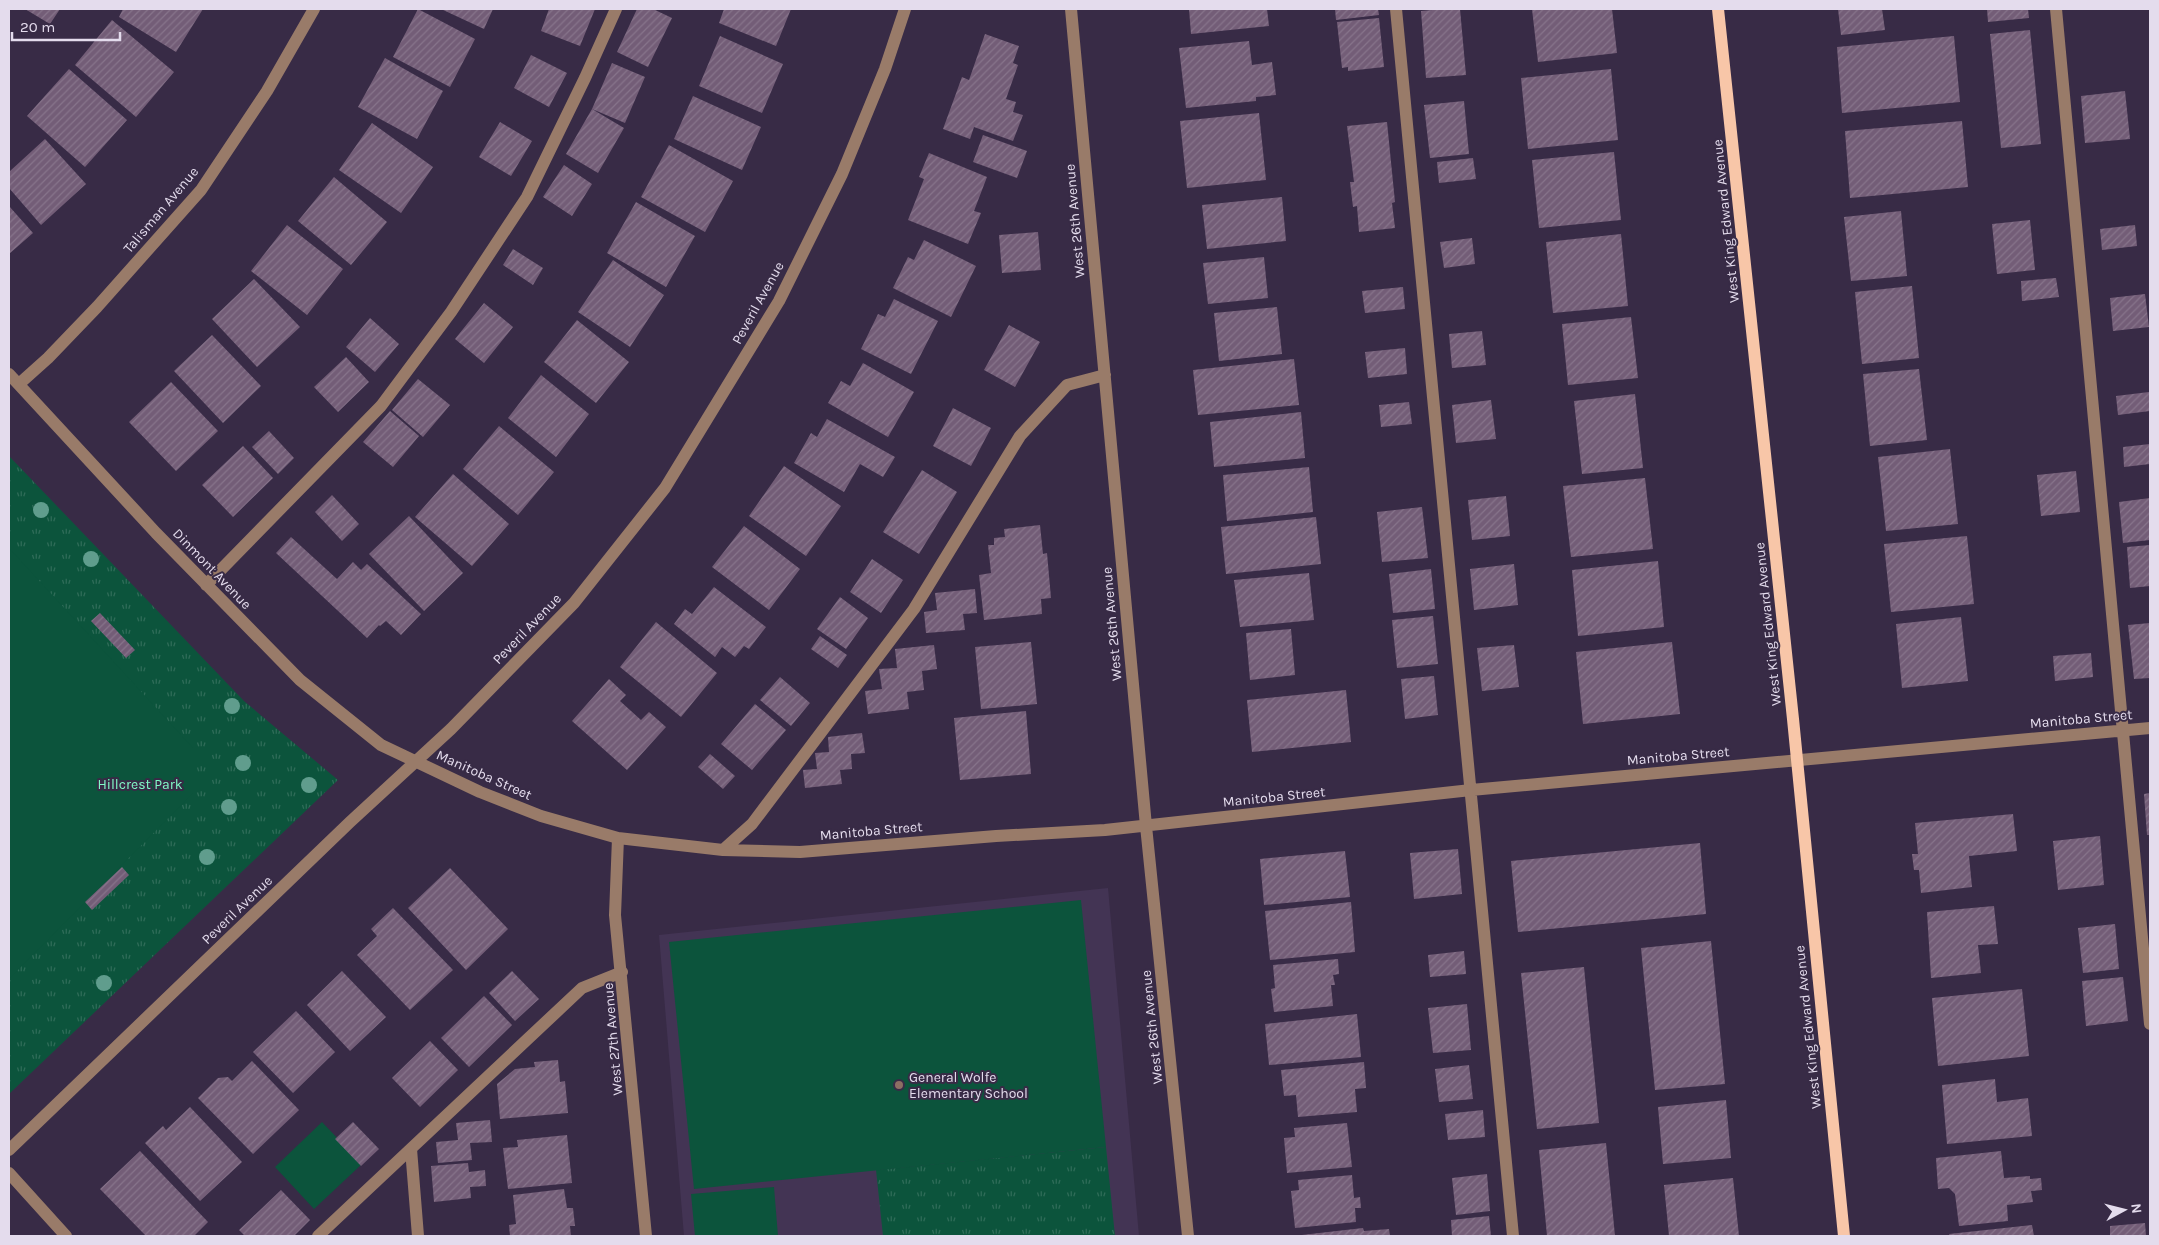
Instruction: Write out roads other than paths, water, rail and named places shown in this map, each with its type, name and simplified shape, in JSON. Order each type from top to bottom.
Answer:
[{"type":"main road","name":"West King Edward Avenue","points":[[1718,9],[1797,760],[1844,1236]]},
{"type":"street","name":"Talisman Avenue","points":[[20,384],[48,358],[96,307],[200,190],[267,90],[314,9]]},
{"type":"street","points":[[206,585],[381,406],[451,312],[527,197],[585,78],[616,9]]},
{"type":"street","name":"Peveril Avenue","points":[[9,1150],[415,760],[451,729],[574,603],[665,488],[779,301],[830,200],[885,69],[905,9]]},
{"type":"street","name":"West 26th Avenue","points":[[1070,9],[1146,826],[1188,1236]]},
{"type":"street","points":[[1396,9],[1513,1236]]},
{"type":"street","points":[[2056,9],[2150,1024]]},
{"type":"street","name":"Dinmont Avenue","points":[[9,374],[206,585],[300,680],[380,745],[415,760]]},
{"type":"street","points":[[724,850],[752,824],[914,609],[1020,436],[1067,385],[1104,375]]},
{"type":"street","name":"Manitoba Street","points":[[415,760],[480,792],[541,816],[618,838],[724,850],[800,852],[996,836],[1094,831],[1470,790],[2150,728]]},
{"type":"street","name":"West 27th Avenue","points":[[618,838],[615,915],[646,1236]]},
{"type":"street","points":[[318,1236],[582,988],[622,972]]},
{"type":"street","points":[[411,1149],[418,1236]]},
{"type":"street","points":[[9,1174],[66,1236]]},
{"type":"place","name":"General Wolfe Elementary School","points":[[899,1085]]},
{"type":"park label","name":"Hillcrest Park","points":[[140,784]]}]
